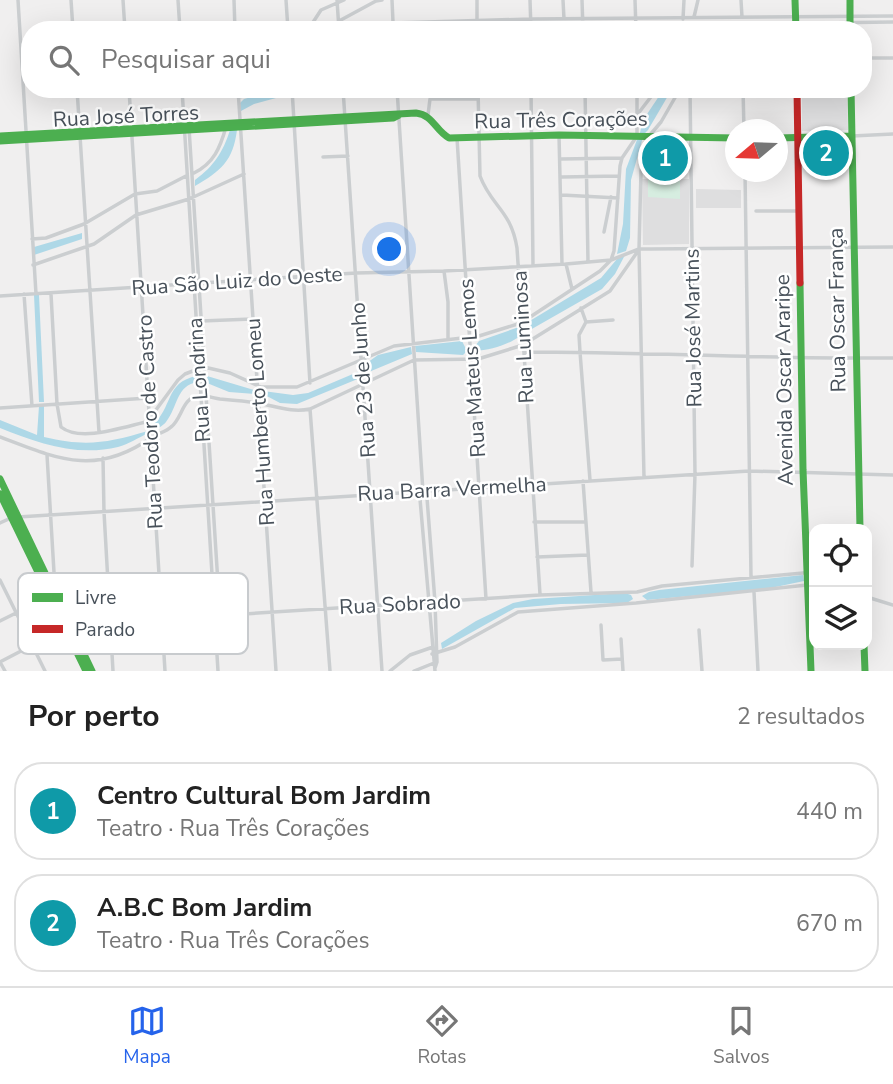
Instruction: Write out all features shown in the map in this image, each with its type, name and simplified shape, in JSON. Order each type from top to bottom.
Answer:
[{"type":"street","points":[[18,0],[21,46]]},
{"type":"street","points":[[71,0],[72,21]]},
{"type":"street","points":[[123,0],[124,21]]},
{"type":"street","points":[[178,0],[179,21]]},
{"type":"street","points":[[234,0],[235,21]]},
{"type":"street","points":[[286,0],[287,21]]},
{"type":"street","points":[[314,21],[321,10],[344,0]]},
{"type":"street","points":[[337,2],[339,21],[382,0]]},
{"type":"street","points":[[391,0],[393,21]]},
{"type":"street","points":[[477,0],[477,21]]},
{"type":"street","points":[[530,0],[531,19]]},
{"type":"street","points":[[563,0],[564,19]]},
{"type":"street","points":[[582,0],[583,18]]},
{"type":"street","points":[[635,0],[636,21]]},
{"type":"street","points":[[682,21],[684,0]]},
{"type":"street","points":[[694,18],[698,0]]},
{"type":"street","points":[[741,0],[742,18]]},
{"type":"street","points":[[796,0],[796,21]]},
{"type":"street","points":[[850,0],[850,21]]},
{"type":"street","points":[[862,21],[893,16]]},
{"type":"street","points":[[516,21],[583,18],[610,21]]},
{"type":"street","points":[[660,21],[684,18],[769,21]]},
{"type":"street","points":[[872,22],[893,22]]},
{"type":"street","points":[[872,58],[893,58]]},
{"type":"street","points":[[24,98],[36,295]]},
{"type":"street","points":[[77,98],[99,432]]},
{"type":"street","name":"Rua Teodoro de Castro","points":[[129,98],[159,573]]},
{"type":"street","name":"Rua Londrina","points":[[183,98],[193,173],[198,369],[216,573]]},
{"type":"street","name":"Rua Humberto Lomeu","points":[[239,98],[276,671]]},
{"type":"street","points":[[292,98],[310,383]]},
{"type":"street","name":"Rua 23 de Junho","points":[[344,98],[382,671]]},
{"type":"street","points":[[398,98],[423,492],[420,499],[435,670]]},
{"type":"street","points":[[531,98],[533,265]]},
{"type":"street","points":[[585,98],[588,262]]},
{"type":"street","points":[[51,293],[58,418],[61,427],[73,434],[99,432],[150,419],[178,380],[185,374],[204,367],[230,373],[257,385],[297,387],[385,349],[414,342],[493,333],[521,323],[600,271],[611,260],[616,242],[622,158],[637,136],[637,98]]},
{"type":"street","points":[[637,115],[650,98]]},
{"type":"street","points":[[644,477],[639,249],[641,171],[649,136],[675,98]]},
{"type":"street","name":"Rua José Martins","points":[[690,98],[695,474],[692,566]]},
{"type":"street","points":[[743,98],[744,119]]},
{"type":"street","name":"Avenida Oscar Araripe","points":[[797,98],[803,471],[809,558]]},
{"type":"street","name":"Rua Oscar França","points":[[851,98],[860,524]]},
{"type":"street","points":[[399,115],[423,114],[428,117],[430,99],[478,99]]},
{"type":"street","name":"Rua Luminosa","points":[[478,99],[480,176],[512,224],[519,267],[540,595]]},
{"type":"street","name":"Rua José Torres","points":[[186,128],[393,113],[399,115]]},
{"type":"street","name":"Rua Três Corações","points":[[428,117],[441,135],[457,138],[559,135],[725,138]]},
{"type":"street","name":"Rua José Torres","points":[[0,138],[226,127],[241,124]]},
{"type":"street","points":[[32,239],[46,238],[84,224],[135,194],[157,191],[193,173],[216,156],[226,127]]},
{"type":"street","name":"Rua Londrina","points":[[186,128],[187,175],[206,397],[205,426]]},
{"type":"street","points":[[788,138],[893,134]]},
{"type":"street","points":[[559,135],[564,264],[572,290]]},
{"type":"street","name":"Rua Mateus Lemos","points":[[457,138],[486,599]]},
{"type":"street","points":[[323,157],[348,156]]},
{"type":"street","points":[[561,159],[622,158]]},
{"type":"street","points":[[33,265],[86,247],[104,238],[136,215],[189,199],[244,174]]},
{"type":"street","points":[[561,177],[619,176]]},
{"type":"street","points":[[745,182],[751,578]]},
{"type":"street","points":[[562,195],[618,198]]},
{"type":"street","points":[[604,232],[611,197]]},
{"type":"street","points":[[756,211],[800,211]]},
{"type":"street","points":[[639,249],[893,247]]},
{"type":"street","points":[[0,437],[66,460],[103,458],[126,453],[173,426],[187,402],[200,395],[286,410],[310,409],[414,360],[472,360],[523,345],[610,291],[639,249]]},
{"type":"street","name":"Rua São Luiz do Oeste","points":[[0,296],[356,273],[564,264],[611,260],[639,249]]},
{"type":"street","points":[[444,271],[448,302],[448,338]]},
{"type":"street","points":[[24,294],[32,406]]},
{"type":"street","points":[[581,308],[586,322],[579,335],[590,480]]},
{"type":"street","points":[[201,321],[253,318]]},
{"type":"street","points":[[586,322],[613,320]]},
{"type":"street","points":[[524,352],[747,355],[801,359],[893,358]]},
{"type":"street","points":[[0,408],[149,398]]},
{"type":"street","points":[[310,409],[330,671]]},
{"type":"street","points":[[47,455],[54,573]]},
{"type":"street","points":[[103,458],[107,573]]},
{"type":"street","name":"Rua Barra Vermelha","points":[[15,517],[749,471],[893,475]]},
{"type":"street","points":[[0,479],[43,573]]},
{"type":"street","points":[[583,481],[591,592]]},
{"type":"street","points":[[423,492],[427,498],[435,602],[434,646]]},
{"type":"street","points":[[0,494],[15,517]]},
{"type":"street","name":"Rua Londrina","points":[[210,505],[212,573]]},
{"type":"street","points":[[0,523],[15,517]]},
{"type":"street","points":[[534,522],[586,522]]},
{"type":"street","points":[[537,557],[589,555]]},
{"type":"street","name":"Rua Sobrado","points":[[248,613],[591,592],[637,592],[662,586],[809,572]]},
{"type":"street","points":[[0,580],[18,617]]},
{"type":"street","name":"Rua Sobrado","points":[[435,653],[455,647],[518,612],[809,585]]},
{"type":"street","name":"Avenida Oscar Araripe","points":[[811,587],[811,671]]},
{"type":"street","points":[[636,603],[637,592]]},
{"type":"street","points":[[754,592],[758,671]]},
{"type":"street","points":[[872,599],[893,605]]},
{"type":"street","points":[[0,621],[16,613]]},
{"type":"street","points":[[601,625],[603,660],[622,659]]},
{"type":"street","points":[[699,630],[702,671]]},
{"type":"street","points":[[621,639],[623,671]]},
{"type":"street","points":[[390,671],[410,655],[434,646]]},
{"type":"street","points":[[864,650],[865,671]]},
{"type":"street","points":[[5,671],[0,662],[18,652]]},
{"type":"street","points":[[36,654],[45,671]]},
{"type":"street","points":[[79,654],[86,671]]},
{"type":"street","points":[[83,654],[92,671]]},
{"type":"street","points":[[414,671],[435,663]]},
{"type":"shaded area","points":[[802,98],[847,98],[848,130],[802,131]]},
{"type":"shaded area","points":[[642,179],[689,179],[689,244],[643,245]]},
{"type":"shaded area","points":[[696,189],[741,190],[741,208],[696,208]]},
{"type":"green space","points":[[648,179],[680,179],[680,199],[648,197]]},
{"type":"water","points":[[276,98],[241,111],[240,103],[244,99]]},
{"type":"water","points":[[657,98],[667,98],[648,130],[640,133],[646,116]]},
{"type":"water","points":[[230,130],[237,130],[229,157],[219,170],[195,186],[195,180],[217,158]]},
{"type":"water","points":[[638,137],[643,137],[631,180],[630,238],[626,251],[617,254],[623,224],[626,169]]},
{"type":"water","points":[[82,233],[82,239],[34,255],[34,247]]},
{"type":"water","points":[[625,255],[615,274],[602,289],[523,334],[523,325],[601,278],[617,259]]},
{"type":"water","points":[[34,295],[39,295],[44,402],[39,402]]},
{"type":"water","points":[[519,327],[520,336],[515,339],[499,347],[475,351],[479,341]]},
{"type":"water","points":[[462,341],[467,351],[463,355],[416,352],[415,346]]},
{"type":"water","points":[[411,347],[412,354],[364,374],[364,365],[378,355]]},
{"type":"water","points":[[360,371],[360,378],[297,404],[280,403],[263,394],[263,391],[293,395],[308,393]]},
{"type":"water","points":[[197,376],[198,382],[185,387],[181,392],[166,422],[152,432],[151,426],[158,419],[174,390],[186,379]]},
{"type":"water","points":[[207,376],[254,390],[255,394],[229,392],[207,383]]},
{"type":"water","points":[[39,406],[44,406],[44,437],[85,443],[148,433],[118,447],[87,450],[58,447],[0,428],[0,420],[37,435]]},
{"type":"water","points":[[803,575],[804,581],[766,589],[647,600],[642,596],[659,590]]},
{"type":"water","points":[[625,593],[633,599],[627,603],[515,608],[442,649],[441,643],[476,621],[513,603],[533,599]]},
{"type":"traffic: fast","points":[[795,0],[796,21]]},
{"type":"traffic: fast","points":[[850,0],[850,21]]},
{"type":"traffic: fast","points":[[851,98],[860,524]]},
{"type":"traffic: fast","points":[[0,136],[416,113],[430,120],[449,138],[559,135],[725,138]]},
{"type":"traffic: fast","points":[[0,141],[393,118],[399,115]]},
{"type":"traffic: fast","points":[[788,138],[852,136]]},
{"type":"traffic: fast","points":[[800,283],[803,470],[811,671]]},
{"type":"traffic: fast","points":[[0,479],[45,573]]},
{"type":"traffic: fast","points":[[0,494],[38,573]]},
{"type":"traffic: fast","points":[[864,650],[865,671]]},
{"type":"traffic: fast","points":[[78,654],[86,671]]},
{"type":"traffic: fast","points":[[84,654],[92,671]]},
{"type":"traffic: jam","points":[[797,98],[800,283]]},
{"type":"place","name":"A.B.C Bom Jardim","points":[[826,153]]},
{"type":"place","name":"Centro Cultural Bom Jardim","points":[[665,158]]}]
